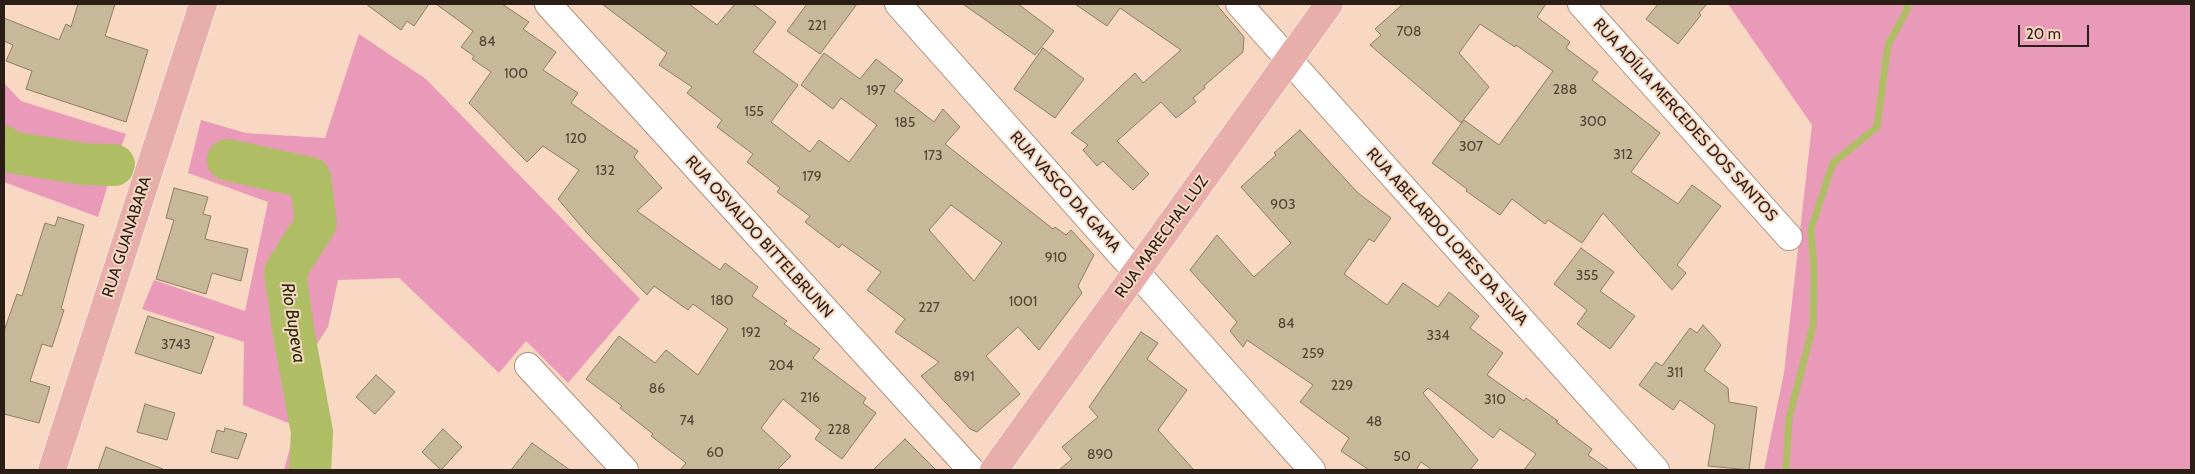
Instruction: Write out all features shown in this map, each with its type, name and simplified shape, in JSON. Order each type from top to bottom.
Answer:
[{"type":"main road","name":"RUA GUANABARA","points":[[52,470],[202,4]]},
{"type":"main road","name":"RUA MARECHAL LUZ","points":[[994,470],[1329,4]]},
{"type":"street","name":"RUA OSVALDO BITTELBRUNN","points":[[548,4],[971,470]]},
{"type":"street","name":"RUA VASCO DA GAMA","points":[[898,4],[1312,470]]},
{"type":"street","name":"RUA ABELARDO LOPES DA SILVA","points":[[1239,4],[1656,470]]},
{"type":"street","name":"RUA ADÍLIA MERCEDES DOS SANTOS","points":[[1581,4],[1789,237]]},
{"type":"street","points":[[528,366],[625,470]]},
{"type":"shaded area","points":[[1728,4],[2191,4],[2191,470],[1764,470],[1784,373],[1812,125]]},
{"type":"shaded area","points":[[359,34],[426,79],[640,299],[568,383],[526,341],[499,373],[399,278],[338,280],[328,327],[311,353],[319,426],[320,470],[284,470],[296,426],[243,405],[244,342],[142,309],[154,280],[245,311],[268,202],[188,173],[201,120],[246,133],[325,138]]},
{"type":"shaded area","points":[[4,83],[21,101],[126,134],[98,217],[4,182],[4,157],[7,160],[55,146],[16,146],[4,136]]},
{"type":"shaded area","points":[[4,136],[16,145],[55,146],[84,164],[31,168],[7,160],[4,157]]},
{"type":"building","points":[[78,4],[115,4],[105,36],[148,50],[126,122],[26,89],[32,71],[6,61],[13,45],[4,41],[4,18],[59,40],[66,24],[71,27]]},
{"type":"building","points":[[366,4],[429,4],[414,26],[407,21],[401,30]]},
{"type":"building","points":[[436,4],[502,4],[529,22],[523,29],[556,52],[543,70],[578,93],[571,103],[638,151],[634,157],[662,188],[637,211],[720,270],[725,263],[758,287],[752,296],[787,321],[784,324],[820,349],[813,358],[866,398],[863,403],[876,413],[842,459],[815,439],[821,430],[783,399],[761,428],[791,456],[777,470],[680,470],[686,463],[651,436],[653,434],[620,408],[622,406],[586,379],[619,336],[655,363],[666,350],[698,375],[728,329],[693,304],[688,310],[654,286],[647,295],[586,232],[558,199],[579,170],[543,146],[527,162],[469,103],[491,72],[472,59],[474,56],[461,47],[473,31]]},
{"type":"building","points":[[602,4],[689,4],[717,25],[735,4],[753,4],[776,22],[753,52],[798,85],[771,122],[810,152],[819,140],[849,162],[877,125],[841,98],[833,109],[801,85],[824,53],[860,79],[876,59],[903,80],[894,91],[934,122],[943,109],[960,127],[945,144],[1053,229],[1055,227],[1066,235],[1071,230],[1094,255],[1078,286],[1082,293],[1039,350],[1018,327],[986,356],[1020,394],[977,432],[970,429],[921,376],[939,362],[895,332],[905,319],[867,290],[881,272],[842,244],[839,248],[805,222],[810,216],[777,192],[780,188],[747,162],[753,154],[717,127],[722,120],[687,93],[692,87],[659,65],[667,53]],"holes":[[[951,205],[1002,243],[974,281],[929,230]]]},
{"type":"building","points":[[807,4],[857,4],[820,54],[787,31]]},
{"type":"building","points":[[963,4],[1018,4],[1054,31],[1035,55]]},
{"type":"building","points":[[1075,4],[1216,4],[1244,37],[1243,52],[1204,86],[1205,88],[1193,98],[1196,102],[1176,118],[1161,102],[1117,141],[1149,174],[1133,190],[1103,161],[1097,166],[1083,150],[1088,145],[1071,133],[1135,73],[1143,83],[1181,50],[1120,8],[1107,26]]},
{"type":"building","points":[[1403,4],[1546,4],[1537,17],[1570,42],[1566,48],[1598,72],[1592,80],[1660,133],[1631,172],[1678,204],[1692,185],[1721,206],[1677,265],[1686,273],[1672,290],[1603,213],[1582,243],[1548,220],[1545,224],[1512,199],[1500,215],[1466,191],[1467,189],[1432,163],[1464,120],[1499,145],[1553,71],[1516,45],[1515,47],[1480,24],[1459,53],[1489,87],[1461,123],[1370,45],[1381,35],[1375,29]]},
{"type":"building","points":[[1658,4],[1707,4],[1699,13],[1701,15],[1678,44],[1646,19]]},
{"type":"building","points":[[1043,48],[1084,79],[1055,118],[1014,89]]},
{"type":"building","points":[[1300,130],[1358,193],[1391,218],[1374,242],[1369,239],[1344,274],[1387,305],[1403,283],[1438,307],[1449,292],[1479,316],[1470,328],[1503,353],[1487,375],[1524,401],[1526,398],[1558,421],[1556,422],[1592,449],[1588,455],[1609,470],[1524,470],[1536,454],[1500,429],[1493,438],[1428,388],[1423,393],[1478,460],[1470,470],[1432,470],[1421,462],[1416,470],[1369,470],[1341,451],[1349,438],[1300,402],[1313,385],[1247,340],[1243,347],[1230,331],[1237,322],[1190,270],[1217,235],[1254,277],[1291,243],[1241,187],[1276,155],[1274,153]]},
{"type":"building","points":[[174,188],[208,197],[203,214],[211,216],[205,239],[248,249],[241,281],[212,273],[206,294],[156,279],[174,220],[166,218]]},
{"type":"building","points":[[58,217],[84,225],[61,309],[64,310],[52,347],[42,344],[30,381],[50,387],[39,423],[4,414],[4,331],[17,294],[22,296],[45,223],[55,226]]},
{"type":"building","points":[[1581,248],[1614,272],[1600,291],[1635,316],[1610,349],[1577,324],[1587,310],[1554,284]]},
{"type":"building","points":[[148,316],[214,337],[201,374],[135,353]]},
{"type":"building","points":[[1703,325],[1721,345],[1704,370],[1728,388],[1729,402],[1757,407],[1749,470],[1708,466],[1715,425],[1680,400],[1673,410],[1639,385],[1656,362],[1662,366],[1690,328],[1697,333]]},
{"type":"building","points":[[1141,332],[1158,343],[1147,359],[1187,390],[1158,430],[1194,470],[1059,470],[1072,459],[1062,447],[1098,417],[1089,407]]},
{"type":"building","points":[[376,375],[395,392],[375,414],[356,397]]},
{"type":"building","points":[[145,404],[175,413],[167,440],[137,432]]},
{"type":"building","points":[[225,428],[247,434],[238,459],[211,452],[217,430],[224,432]]},
{"type":"building","points":[[443,429],[462,447],[441,470],[422,452]]},
{"type":"building","points":[[905,439],[936,470],[873,470]]},
{"type":"building","points":[[532,443],[570,470],[511,470]]},
{"type":"building","points":[[106,447],[163,469],[163,470],[98,470]]},
{"type":"waterway","points":[[1786,470],[1789,418],[1813,326],[1814,271],[1811,229],[1833,163],[1877,127],[1888,45],[1908,8],[1906,4]]},
{"type":"waterway","name":"Rio Bupeva","points":[[4,147],[10,152],[84,164],[114,165]]},
{"type":"waterway","name":"Rio Bupeva","points":[[228,160],[310,178],[316,223],[285,272],[294,335],[312,432],[310,470]]}]
